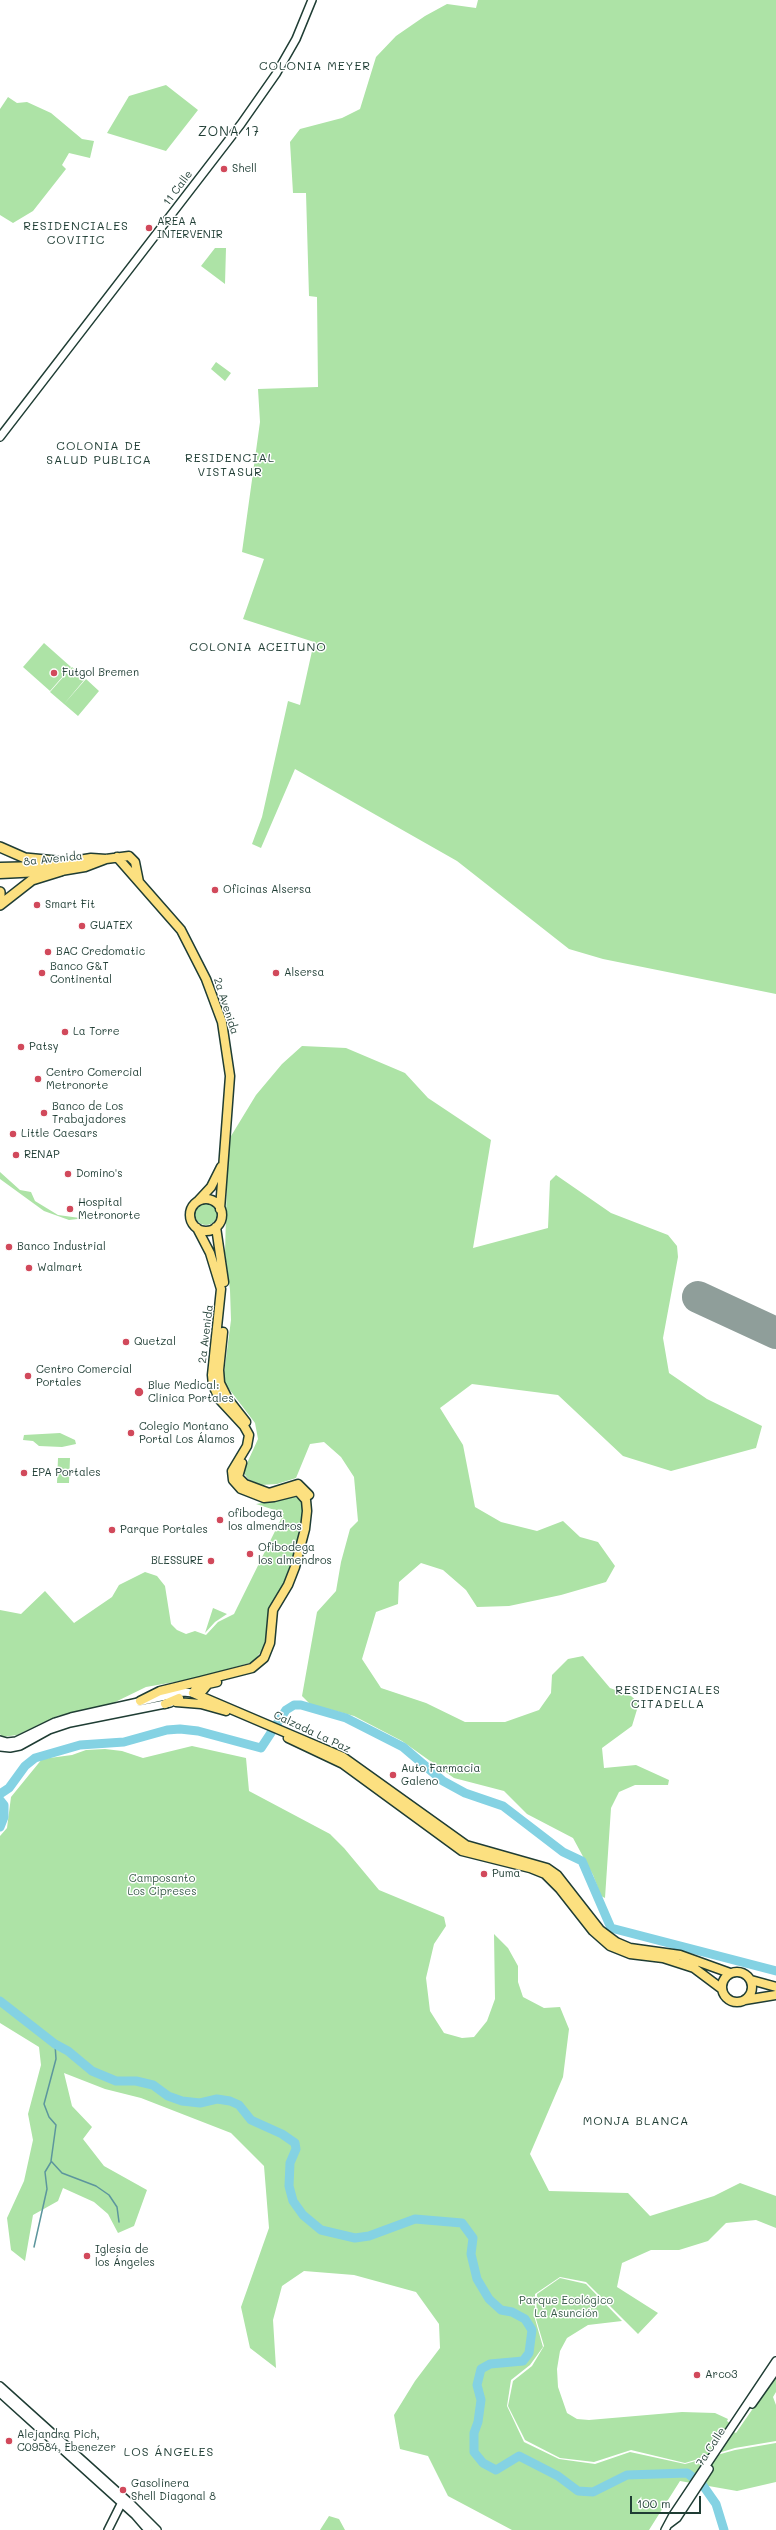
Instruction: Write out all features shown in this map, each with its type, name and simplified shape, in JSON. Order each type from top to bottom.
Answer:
[{"type":"highway","points":[[0,847],[25,858],[66,862]]},
{"type":"highway","points":[[0,906],[32,880],[61,871]]},
{"type":"main road","name":"8a Avenida","points":[[0,867],[35,867],[99,858],[106,859],[128,856],[135,862],[139,882]]},
{"type":"main road","name":"2a Avenida","points":[[117,858],[171,917],[184,935],[197,960],[217,1006],[225,1036],[230,1069],[225,1159],[220,1208]]},
{"type":"main road","name":"8a Avenida","points":[[0,874],[61,871],[85,867],[106,859]]},
{"type":"main road","name":"2a Avenida","points":[[198,1201],[216,1179],[225,1159]]},
{"type":"main road","points":[[198,1201],[213,1201],[220,1208],[221,1219],[216,1227],[209,1230],[197,1228],[192,1224],[190,1214],[198,1201]]},
{"type":"main road","name":"2a Avenida","points":[[196,1694],[208,1684],[256,1672],[268,1661],[274,1642],[276,1615],[293,1586],[300,1567],[310,1530],[311,1512],[309,1494],[300,1485],[265,1492],[245,1484],[238,1477],[238,1471],[252,1445],[253,1436],[251,1429],[225,1394],[219,1378],[226,1300],[216,1227]]},
{"type":"main road","name":"2a Avenida","points":[[197,1228],[210,1253],[220,1289],[212,1375],[213,1385],[219,1399],[244,1426],[249,1435],[247,1446],[232,1471],[233,1480],[241,1489],[264,1498],[274,1498],[298,1491],[306,1500],[307,1511],[305,1529],[295,1568],[288,1584],[273,1610],[271,1637],[264,1658],[252,1668],[201,1681]]},
{"type":"main road","points":[[165,1704],[174,1699],[196,1697],[201,1681]]},
{"type":"main road","points":[[140,1701],[160,1691],[201,1681]]},
{"type":"main road","name":"Calzada La Paz","points":[[196,1694],[286,1734],[335,1753],[360,1768],[466,1845],[537,1864],[552,1871],[600,1930],[616,1942],[630,1948],[680,1955],[730,1973]]},
{"type":"main road","name":"Calzada La Paz","points":[[176,1702],[191,1702],[216,1708],[265,1725]]},
{"type":"main road","name":"Calzada La Paz","points":[[286,1734],[346,1766],[462,1851],[530,1868],[545,1874],[560,1889],[593,1931],[610,1946],[630,1954],[663,1958],[694,1968],[722,1989]]},
{"type":"main road","points":[[776,1987],[751,1980],[742,1972],[730,1973],[724,1980],[722,1989],[725,1996],[732,2001],[776,1995]]},
{"type":"main road","points":[[745,2000],[752,1991],[751,1980]]},
{"type":"street","name":"11 Calle","points":[[0,437],[241,124],[276,74],[296,39],[312,0]]},
{"type":"street","name":"Calzada La Paz","points":[[0,1740],[7,1742],[16,1741],[63,1719],[183,1692],[196,1694]]},
{"type":"street","name":"Calzada La Paz","points":[[0,1746],[10,1748],[20,1746],[49,1730],[70,1723],[176,1702]]},
{"type":"street","points":[[738,2420],[776,2361]]},
{"type":"street","name":"7a Calle","points":[[667,2527],[738,2420],[776,2370]]},
{"type":"street","points":[[0,2386],[123,2500],[148,2530]]},
{"type":"street","points":[[0,2393],[157,2530]]},
{"type":"street","points":[[108,2530],[123,2500]]},
{"type":"green space","points":[[478,0],[776,0],[776,994],[603,959],[569,949],[457,861],[295,769],[261,848],[252,844],[262,817],[288,701],[300,705],[314,642],[243,619],[264,559],[242,552],[260,422],[258,389],[318,387],[317,297],[309,296],[306,193],[293,193],[290,142],[300,129],[342,118],[360,109],[376,57],[396,36],[425,16],[447,4],[476,8]]},
{"type":"green space","points":[[166,85],[198,110],[166,151],[107,133],[129,96]]},
{"type":"green space","points":[[8,97],[17,103],[27,102],[51,113],[82,139],[94,141],[90,158],[69,153],[62,165],[66,169],[33,211],[13,223],[0,215],[0,109]]},
{"type":"green space","points":[[215,248],[226,248],[225,284],[201,266]]},
{"type":"green space","points":[[216,362],[231,373],[225,381],[211,369]]},
{"type":"green space","points":[[44,643],[71,667],[50,691],[23,667]]},
{"type":"green space","points":[[72,667],[85,679],[64,704],[50,692]]},
{"type":"green space","points":[[86,679],[99,691],[78,716],[64,704]]},
{"type":"green space","points":[[302,1046],[346,1048],[405,1073],[428,1098],[491,1140],[473,1248],[548,1228],[550,1181],[556,1175],[611,1213],[668,1235],[677,1246],[678,1257],[663,1338],[669,1373],[707,1399],[762,1426],[756,1448],[671,1471],[623,1456],[558,1395],[472,1384],[440,1408],[463,1445],[475,1507],[501,1522],[537,1531],[563,1521],[580,1537],[598,1542],[615,1566],[606,1582],[561,1595],[509,1606],[477,1607],[466,1590],[443,1570],[421,1563],[399,1582],[398,1604],[376,1612],[362,1659],[381,1688],[426,1703],[465,1722],[505,1722],[539,1710],[551,1693],[552,1675],[568,1659],[583,1656],[610,1688],[631,1696],[639,1703],[632,1726],[602,1748],[604,1768],[636,1765],[669,1780],[668,1785],[635,1785],[619,1792],[611,1808],[605,1898],[601,1896],[593,1875],[573,1838],[527,1814],[504,1791],[454,1778],[402,1741],[354,1716],[310,1704],[302,1696],[317,1612],[336,1591],[341,1562],[350,1529],[358,1521],[354,1477],[341,1457],[324,1442],[310,1444],[296,1478],[277,1484],[261,1485],[248,1479],[243,1472],[258,1439],[255,1423],[223,1381],[231,1320],[230,1290],[225,1253],[228,1141],[256,1095],[282,1064]]},
{"type":"green space","points":[[0,1172],[20,1190],[31,1192],[35,1201],[58,1215],[80,1218],[103,1216],[69,1220],[44,1211],[0,1179]]},
{"type":"green space","points":[[206,1203],[214,1206],[217,1214],[214,1222],[206,1225],[198,1222],[195,1214],[198,1206]]},
{"type":"green space","points":[[60,1433],[75,1440],[76,1444],[62,1447],[39,1446],[33,1441],[23,1440],[24,1435]]},
{"type":"green space","points":[[58,1458],[70,1458],[69,1483],[57,1483]]},
{"type":"green space","points":[[295,1497],[301,1500],[304,1505],[300,1540],[282,1587],[272,1603],[267,1618],[266,1645],[253,1662],[192,1679],[146,1687],[107,1706],[57,1716],[17,1735],[2,1737],[0,1734],[0,1610],[21,1614],[45,1591],[74,1623],[112,1597],[119,1585],[145,1572],[157,1576],[165,1586],[171,1624],[177,1630],[186,1634],[195,1631],[206,1635],[218,1622],[234,1614],[284,1513],[256,1504]]},
{"type":"green space","points":[[213,1608],[227,1614],[215,1622],[205,1633]]},
{"type":"green space","name":"Camposanto Los Cipreses","points":[[192,1746],[246,1758],[249,1791],[330,1834],[344,1848],[379,1890],[444,1917],[446,1926],[434,1944],[426,1978],[430,2011],[444,2033],[462,2038],[474,2037],[487,2021],[495,1999],[494,1934],[508,1948],[518,1966],[518,1982],[523,1997],[544,2008],[560,2007],[569,2029],[563,2077],[530,2154],[549,2191],[628,2193],[650,2216],[714,2196],[740,2183],[776,2196],[776,2228],[756,2220],[726,2223],[708,2241],[679,2250],[651,2250],[622,2263],[617,2287],[658,2313],[638,2334],[586,2282],[560,2277],[535,2294],[535,2319],[543,2347],[530,2365],[511,2380],[507,2406],[524,2442],[559,2459],[595,2464],[630,2452],[685,2464],[735,2450],[776,2443],[776,2482],[737,2491],[680,2481],[649,2530],[512,2530],[448,2496],[428,2456],[400,2449],[394,2415],[415,2381],[440,2348],[439,2324],[416,2292],[354,2275],[304,2271],[282,2286],[273,2320],[276,2368],[250,2348],[241,2307],[269,2228],[264,2166],[231,2133],[141,2098],[105,2089],[64,2073],[72,2106],[92,2127],[83,2139],[104,2166],[147,2190],[134,2226],[118,2233],[108,2214],[94,2202],[63,2188],[58,2201],[33,2215],[25,2261],[11,2250],[7,2218],[24,2181],[33,2140],[28,2114],[41,2065],[39,2047],[0,2023],[0,1836],[7,1828],[11,1797],[42,1759],[72,1755],[86,1750],[105,1749],[122,1751],[143,1758]]},
{"type":"green space","name":"Parque Ecológico La Asunción","points":[[560,2278],[586,2284],[622,2321],[588,2325],[567,2338],[560,2351],[557,2369],[558,2387],[567,2413],[577,2419],[589,2420],[682,2412],[715,2413],[728,2419],[727,2421],[731,2424],[728,2429],[736,2433],[776,2375],[776,2392],[773,2397],[776,2405],[776,2441],[735,2448],[685,2463],[631,2450],[594,2462],[560,2458],[525,2440],[508,2406],[513,2381],[532,2366],[544,2346],[536,2319],[537,2294]]},
{"type":"green space","points":[[329,2516],[339,2519],[345,2530],[320,2530]]},
{"type":"waterway","points":[[0,1794],[9,1788],[25,1766],[35,1758],[80,1745],[124,1742],[167,1730],[180,1729],[198,1731],[261,1748],[286,1710],[294,1705],[301,1705],[346,1718],[403,1747],[443,1781],[465,1793],[503,1806],[563,1852],[582,1861],[611,1928],[776,1971]]},
{"type":"waterway","points":[[0,1800],[4,1805],[4,1817],[0,1827]]},
{"type":"waterway","points":[[0,2001],[55,2044],[68,2051],[92,2071],[116,2081],[136,2081],[153,2085],[168,2096],[182,2101],[200,2103],[217,2099],[230,2101],[239,2105],[251,2120],[282,2134],[295,2143],[296,2149],[290,2163],[289,2186],[293,2201],[303,2215],[321,2230],[355,2238],[369,2236],[415,2219],[462,2223],[473,2238],[471,2254],[477,2279],[489,2299],[501,2310],[512,2312],[525,2319],[532,2330],[529,2353],[523,2361],[490,2364],[481,2369],[477,2385],[481,2400],[478,2422],[474,2433],[474,2452],[483,2463],[496,2470],[519,2456],[558,2476],[578,2491],[593,2492],[627,2475],[687,2473],[702,2484],[716,2504],[724,2530]]},
{"type":"waterway","points":[[55,2044],[56,2059],[44,2104],[49,2117],[56,2125],[51,2161],[62,2173],[96,2186],[109,2195],[117,2207],[119,2222]]},
{"type":"waterway","points":[[34,2247],[47,2189],[45,2172],[51,2162]]},
{"type":"runway","points":[[698,1297],[776,1333]]},
{"type":"place","name":"Shell","points":[[224,169]]},
{"type":"place","name":"AREA A INTERVENIR","points":[[149,228]]},
{"type":"place","name":"Futgol Bremen","points":[[54,673]]},
{"type":"place","name":"Oficinas Alsersa","points":[[215,890]]},
{"type":"place","name":"Smart Fit","points":[[37,905]]},
{"type":"place","name":"GUATEX","points":[[82,926]]},
{"type":"place","name":"BAC Credomatic","points":[[48,952]]},
{"type":"place","name":"Banco G&T Continental","points":[[42,973]]},
{"type":"place","name":"Alsersa","points":[[276,973]]},
{"type":"place","name":"La Torre","points":[[65,1032]]},
{"type":"place","name":"Patsy","points":[[21,1047]]},
{"type":"place","name":"Centro Comercial Metronorte","points":[[38,1079]]},
{"type":"place","name":"Banco de Los Trabajadores","points":[[44,1113]]},
{"type":"place","name":"Little Caesars","points":[[13,1134]]},
{"type":"place","name":"RENAP","points":[[16,1155]]},
{"type":"place","name":"Domino's","points":[[68,1174]]},
{"type":"place","name":"Hospital Metronorte","points":[[70,1209]]},
{"type":"place","name":"Banco Industrial","points":[[9,1247]]},
{"type":"place","name":"Walmart","points":[[29,1268]]},
{"type":"place","name":"Quetzal","points":[[126,1342]]},
{"type":"place","name":"Centro Comercial Portales","points":[[28,1376]]},
{"type":"place","name":"Blue Medical: Clínica Portales","points":[[139,1392]]},
{"type":"place","name":"Colegio Montano Portal Los Álamos","points":[[131,1433]]},
{"type":"place","name":"EPA Portales","points":[[24,1473]]},
{"type":"place","name":"ofibodega los almendros","points":[[220,1520]]},
{"type":"place","name":"Parque Portales","points":[[112,1530]]},
{"type":"place","name":"Ofibodega los almendros","points":[[250,1554]]},
{"type":"place","name":"BLESSURE","points":[[211,1561]]},
{"type":"place","name":"Auto Farmacia Galeno","points":[[393,1775]]},
{"type":"place","name":"Puma","points":[[484,1874]]},
{"type":"place","name":"Iglesia de los Ángeles","points":[[87,2256]]},
{"type":"place","name":"Arco3","points":[[697,2375]]},
{"type":"place","name":"Alejandra Pich, C09584, Ebenezer","points":[[9,2441]]},
{"type":"place","name":"Gasolinera Shell Diagonal 8","points":[[123,2490]]},
{"type":"district","name":"COLONIA MEYER","points":[[315,66]]},
{"type":"district","name":"ZONA 17","points":[[229,132]]},
{"type":"district","name":"RESIDENCIALES COVITIC","points":[[76,233]]},
{"type":"district","name":"COLONIA DE SALUD PUBLICA","points":[[99,453]]},
{"type":"district","name":"RESIDENCIAL VISTASUR","points":[[230,465]]},
{"type":"district","name":"COLONIA ACEITUNO","points":[[258,647]]},
{"type":"district","name":"RESIDENCIALES CITADELLA","points":[[668,1697]]},
{"type":"district","name":"MONJA BLANCA","points":[[636,2121]]},
{"type":"district","name":"LOS ÁNGELES","points":[[169,2452]]}]
